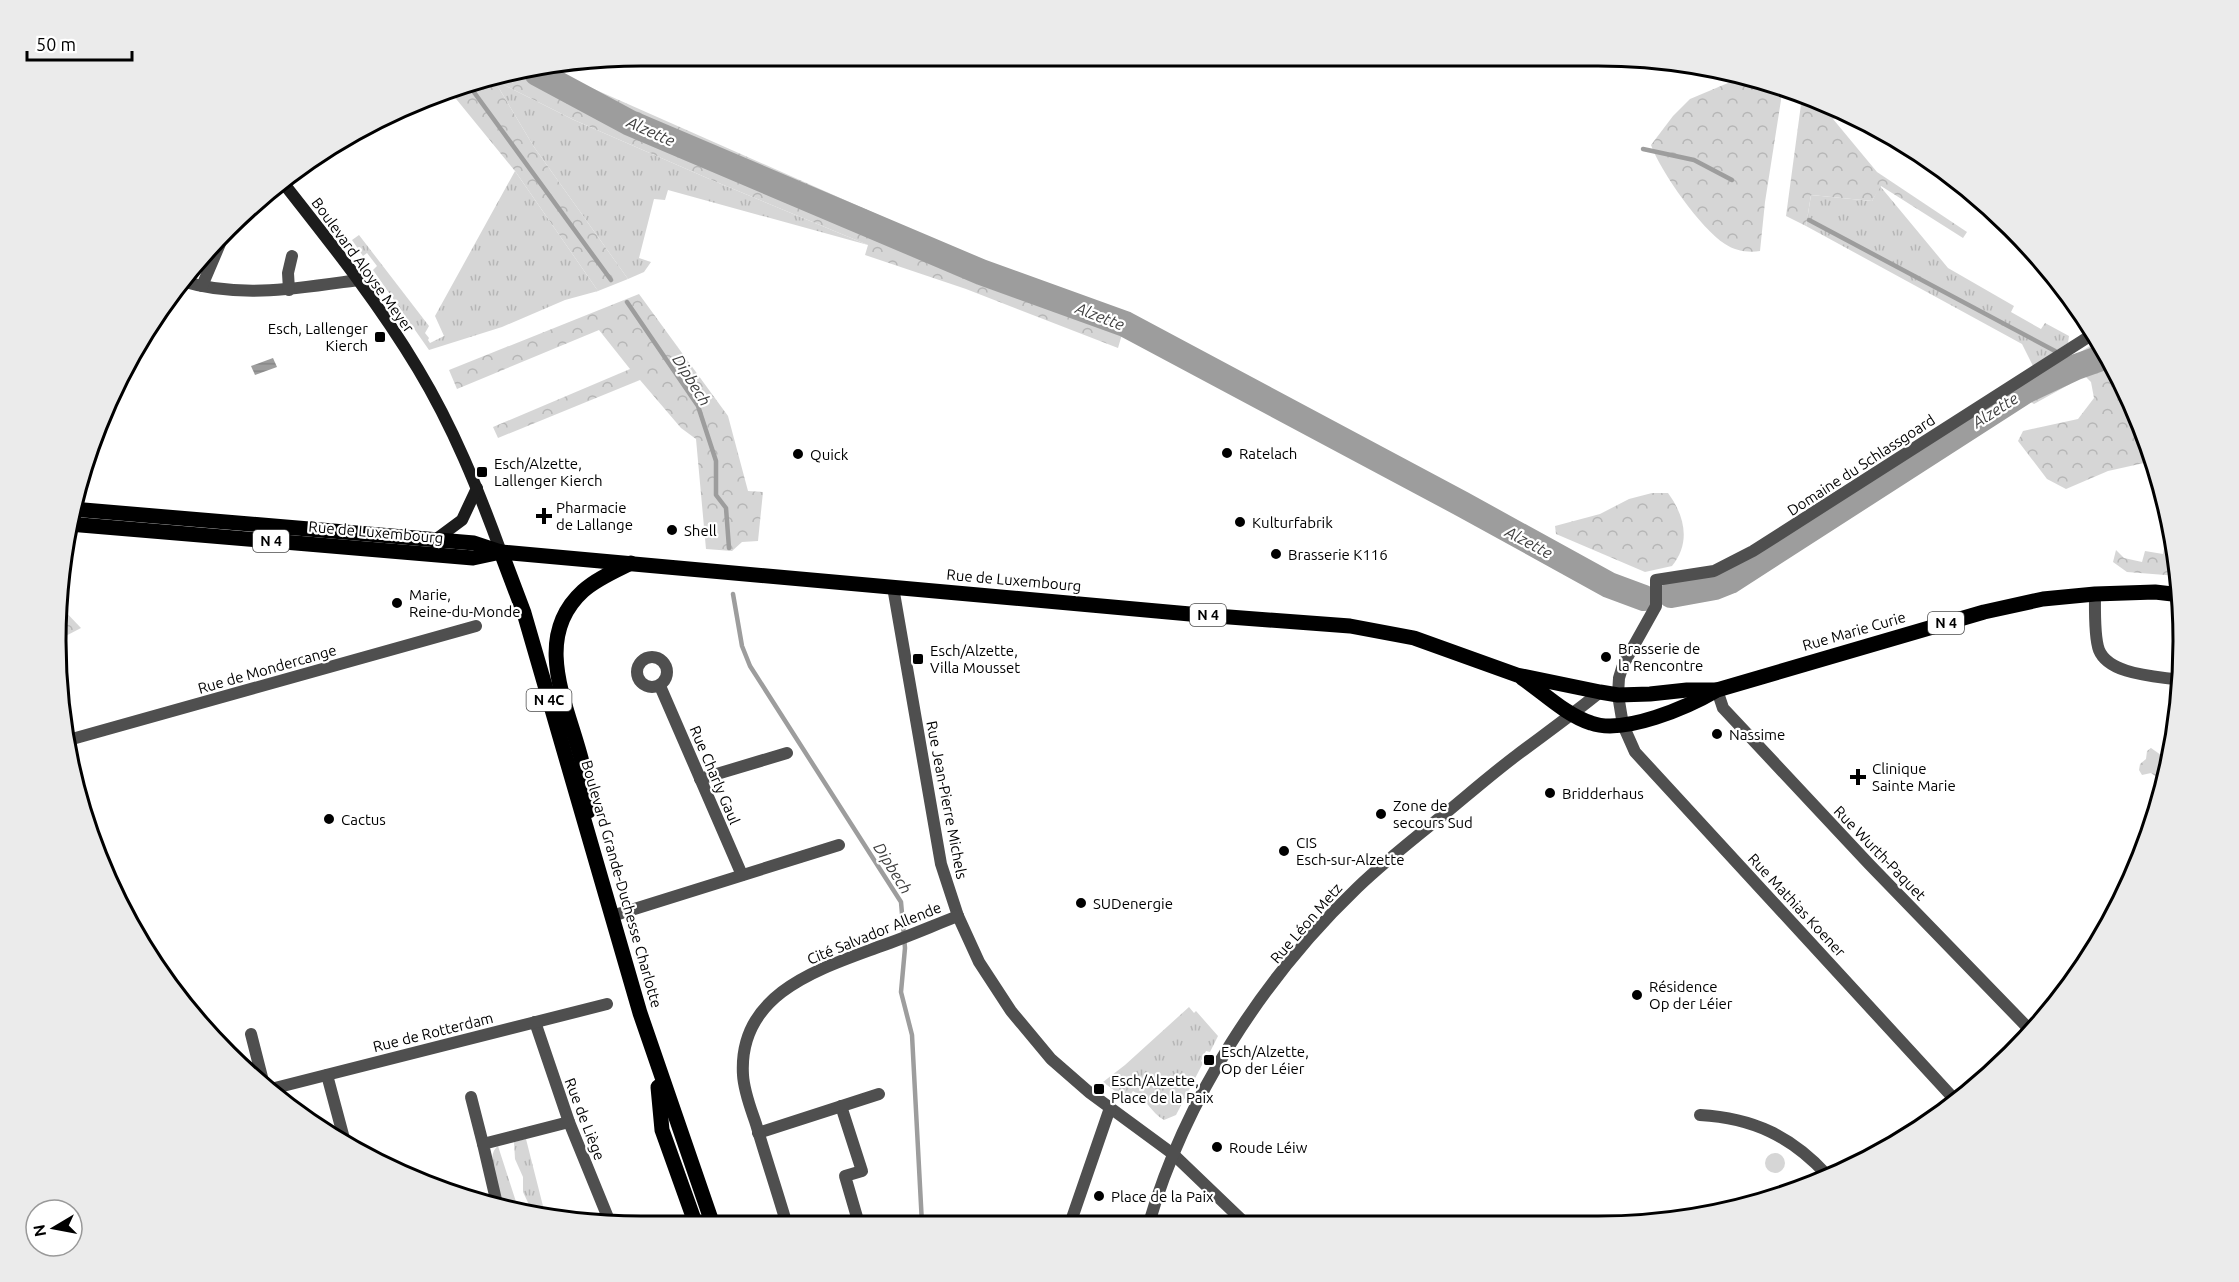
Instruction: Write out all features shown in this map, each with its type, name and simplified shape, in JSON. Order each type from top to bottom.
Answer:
[{"type":"main road","name":"Boulevard Aloyse Meyer","points":[[287,188],[358,279],[419,370],[446,419],[477,488],[501,552]]},
{"type":"main road","points":[[435,540],[462,520],[477,488]]},
{"type":"main road","name":"Rue de Luxembourg","points":[[82,510],[474,543],[501,552],[1190,614],[1350,626],[1414,638],[1517,675]]},
{"type":"main road","name":"Rue de Luxembourg","points":[[78,525],[473,558],[501,552]]},
{"type":"main road","name":"Boulevard Grande-Duchesse Charlotte","points":[[501,552],[524,613],[656,1064],[709,1216]]},
{"type":"main road","points":[[593,850],[585,774],[558,675],[555,646],[562,622],[571,605],[583,591],[631,563]]},
{"type":"main road","name":"Rue Marie Curie","points":[[1717,690],[1984,612],[2043,599],[2095,594],[2155,592],[2171,594]]},
{"type":"main road","name":"N 4","points":[[1517,675],[1618,694],[1717,690]]},
{"type":"main road","name":"N 4","points":[[1517,675],[1573,714],[1599,726],[1623,725],[1690,706],[1717,690]]},
{"type":"main road","name":"N 4C","points":[[656,1064],[662,1130],[693,1216]]},
{"type":"street","points":[[202,286],[215,255]]},
{"type":"street","points":[[289,290],[288,273],[292,256]]},
{"type":"street","points":[[191,283],[234,291],[289,290],[358,279]]},
{"type":"street","name":"Domaine du Schlassgoard","points":[[1618,694],[1623,665],[1656,606],[1656,580],[1714,571],[1754,551],[2086,338]]},
{"type":"street","name":"Rue Jean-Pierre Michels","points":[[893,587],[941,864],[958,916],[979,962],[1011,1011],[1051,1059],[1110,1108],[1173,1154],[1238,1216]]},
{"type":"street","points":[[2095,594],[2098,649],[2105,661],[2116,669],[2172,679]]},
{"type":"street","name":"Rue de Mondercange","points":[[75,738],[476,626]]},
{"type":"street","name":"Rue Charly Gaul","points":[[660,686],[742,875]]},
{"type":"street","name":"Rue Wurth-Paquet","points":[[1717,690],[1723,708],[1869,864],[2026,1025]]},
{"type":"street","name":"Rue Léon Metz","points":[[1173,1154],[1232,1041],[1261,999],[1328,917],[1357,887],[1417,836],[1515,756],[1600,692]]},
{"type":"street","name":"Rue Mathias Koener","points":[[1618,694],[1623,725],[1635,752],[1950,1095]]},
{"type":"street","points":[[700,779],[787,753]]},
{"type":"street","points":[[612,916],[839,845]]},
{"type":"street","name":"Cité Salvador Allende","points":[[784,1216],[743,1076],[744,1052],[751,1029],[761,1012],[775,996],[792,984],[831,964],[958,916]]},
{"type":"street","name":"Rue de Rotterdam","points":[[278,1086],[607,1004]]},
{"type":"street","name":"Rue de Liège","points":[[535,1022],[569,1122],[607,1215]]},
{"type":"street","points":[[251,1034],[262,1073]]},
{"type":"street","points":[[327,1075],[342,1132]]},
{"type":"street","points":[[758,1133],[879,1094]]},
{"type":"street","points":[[471,1097],[495,1197]]},
{"type":"street","points":[[841,1106],[861,1171],[845,1176],[858,1216]]},
{"type":"street","points":[[1073,1216],[1110,1108]]},
{"type":"street","points":[[1700,1115],[1724,1116],[1749,1122],[1788,1140],[1822,1170]]},
{"type":"street","points":[[483,1144],[569,1122]]},
{"type":"street","points":[[1151,1216],[1173,1154]]},
{"type":"green space","points":[[557,73],[1125,324],[1118,348],[966,289],[865,255],[868,245],[574,120],[501,84]]},
{"type":"green space","points":[[1730,82],[1781,96],[1760,251],[1738,250],[1715,237],[1672,184],[1656,156],[1651,145],[1673,116],[1690,99]]},
{"type":"green space","points":[[501,84],[574,120],[868,245],[668,190],[665,200],[654,199],[639,258],[651,262],[644,272],[628,279],[534,147],[497,85]]},
{"type":"green space","points":[[497,85],[534,147],[628,279],[598,291],[515,171],[455,97]]},
{"type":"green space","points":[[1801,104],[1837,118],[1833,119],[1877,172],[1967,232],[1963,238],[1881,186],[1872,201],[1811,195],[1806,226],[1786,216]]},
{"type":"green space","points":[[515,171],[598,291],[565,300],[502,327],[429,350],[373,270],[377,266],[367,253],[363,256],[352,240],[359,235],[429,326],[425,333],[430,343],[444,336],[435,316]]},
{"type":"green space","points":[[1880,186],[1948,268],[2014,306],[2011,312],[2041,329],[2045,323],[2069,336],[2068,343],[2033,366],[2022,344],[1806,226],[1811,195],[1872,201]]},
{"type":"green space","points":[[639,294],[728,416],[748,491],[763,492],[758,541],[742,542],[732,551],[706,549],[696,439],[681,428],[640,380],[498,438],[493,427],[630,369],[599,330],[457,389],[449,370]]},
{"type":"green space","points":[[2091,346],[2114,387],[2144,463],[2108,471],[2066,489],[2047,479],[2018,441],[2023,431],[2078,419],[2094,398],[2091,382],[2076,367],[2070,384],[2034,404],[2027,400],[2025,391],[2042,376]]},
{"type":"green space","points":[[1652,493],[1668,493],[1682,520],[1684,539],[1678,557],[1672,566],[1645,572],[1556,534],[1555,526],[1600,514],[1629,499]]},
{"type":"green space","points":[[2165,545],[2169,575],[2127,572],[2113,562],[2116,550],[2124,558],[2142,562],[2145,551],[2163,554]]},
{"type":"green space","points":[[67,613],[81,628],[66,636]]},
{"type":"green space","points":[[2151,748],[2161,755],[2156,777],[2151,773],[2142,775],[2139,770],[2140,764],[2146,759],[2147,751]]},
{"type":"green space","points":[[1189,1007],[1194,1013],[1196,1011],[1218,1036],[1210,1052],[1206,1051],[1201,1061],[1203,1063],[1176,1115],[1164,1120],[1133,1091],[1127,1100],[1103,1082]]},
{"type":"green space","points":[[526,1139],[543,1207],[529,1205],[523,1192],[523,1177],[515,1159],[514,1142]]},
{"type":"green space","points":[[498,1146],[516,1202],[501,1198],[492,1165],[494,1151]]},
{"type":"green space","points":[[1775,1153],[1782,1156],[1785,1163],[1782,1170],[1775,1173],[1768,1170],[1765,1163],[1768,1156]]},
{"type":"shaded area","points":[[273,358],[277,367],[255,375],[251,366]]},
{"type":"waterway","name":"Alzette","points":[[541,75],[630,123],[981,272],[1125,324],[1609,585],[1644,598]]},
{"type":"waterway","name":"Dipbech","points":[[474,92],[611,280]]},
{"type":"waterway","points":[[1643,149],[1694,160],[1732,180]]},
{"type":"waterway","points":[[1809,220],[2055,351]]},
{"type":"waterway","name":"Dipbech","points":[[627,302],[698,406],[716,461],[716,495],[726,508],[729,548]]},
{"type":"waterway","name":"Alzette","points":[[1671,595],[1715,587],[1730,581],[2025,391],[2099,359]]},
{"type":"waterway","name":"Dipbech","points":[[733,594],[742,646],[750,666],[901,902],[905,948],[901,992],[912,1035],[922,1216]]},
{"type":"place","name":"Esch, Lallenger Kierch","points":[[380,337]]},
{"type":"place","name":"Ratelach","points":[[1227,453]]},
{"type":"place","name":"Quick","points":[[798,454]]},
{"type":"place","name":"Esch/Alzette, Lallenger Kierch","points":[[482,472]]},
{"type":"place","name":"Pharmacie de Lallange","points":[[544,516]]},
{"type":"place","name":"Kulturfabrik","points":[[1240,522]]},
{"type":"place","name":"Shell","points":[[672,530]]},
{"type":"place","name":"Brasserie K116","points":[[1276,554]]},
{"type":"place","name":"Marie, Reine-du-Monde","points":[[397,603]]},
{"type":"place","name":"Brasserie de la Rencontre","points":[[1606,657]]},
{"type":"place","name":"Esch/Alzette, Villa Mousset","points":[[918,659]]},
{"type":"place","name":"Nassime","points":[[1717,734]]},
{"type":"place","name":"Clinique Sainte Marie","points":[[1858,777]]},
{"type":"place","name":"Bridderhaus","points":[[1550,793]]},
{"type":"place","name":"Zone de secours Sud","points":[[1381,814]]},
{"type":"place","name":"Cactus","points":[[329,819]]},
{"type":"place","name":"CIS Esch-sur-Alzette","points":[[1284,851]]},
{"type":"place","name":"SUDenergie","points":[[1081,903]]},
{"type":"place","name":"Résidence Op der Léier","points":[[1637,995]]},
{"type":"place","name":"Esch/Alzette, Op der Léier","points":[[1209,1060]]},
{"type":"place","name":"Esch/Alzette, Place de la Paix","points":[[1099,1089]]},
{"type":"place","name":"Roude Léiw","points":[[1217,1147]]},
{"type":"place","name":"Place de la Paix","points":[[1099,1196]]}]
